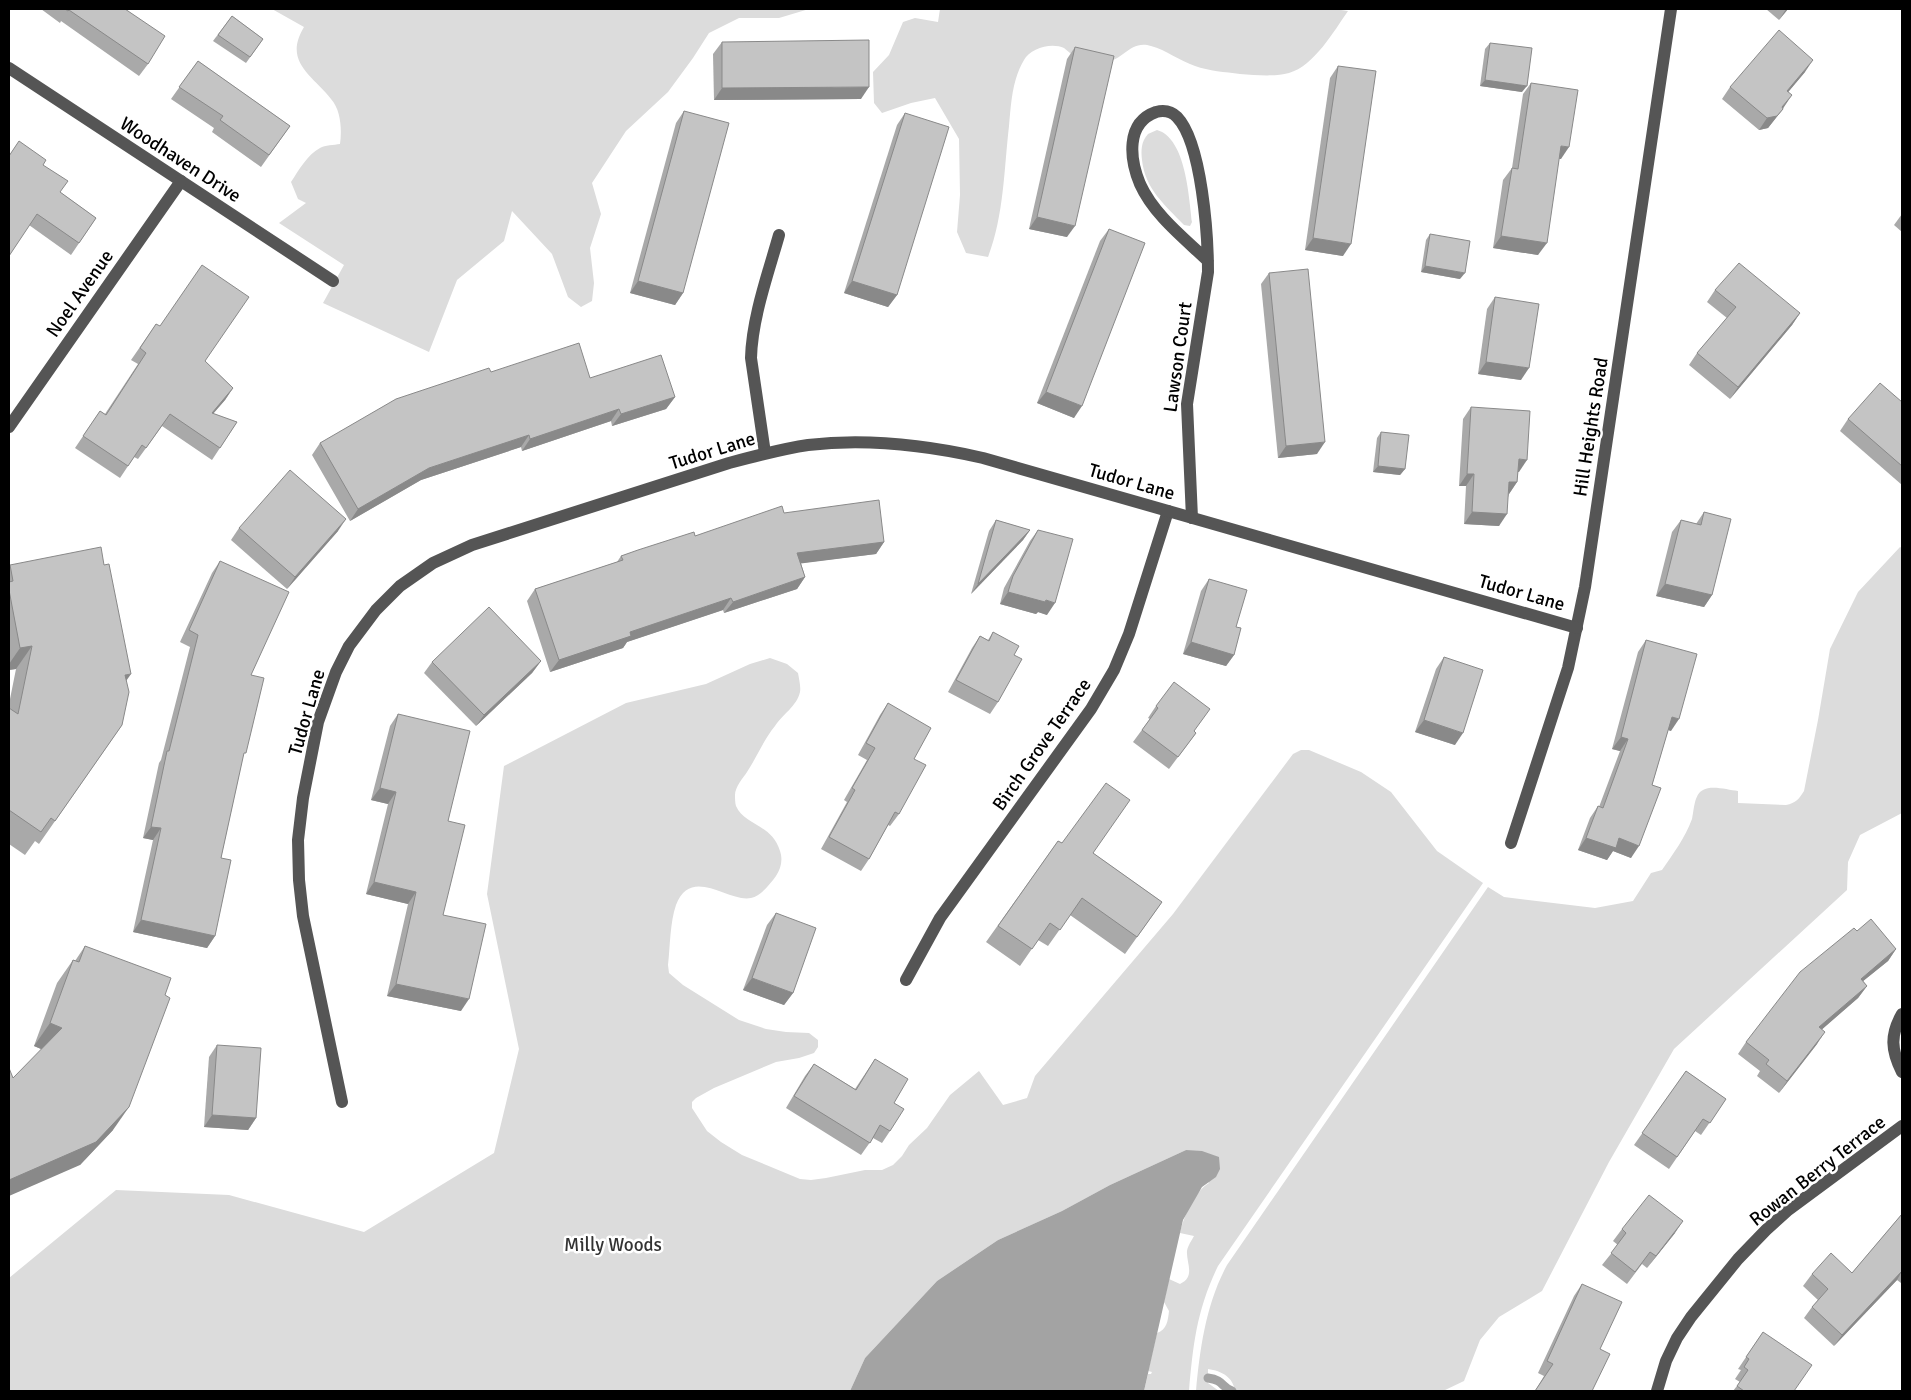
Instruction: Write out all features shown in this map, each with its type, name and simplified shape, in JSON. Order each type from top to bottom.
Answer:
[{"type":"street","name":"Hill Heights Road","points":[[1511,843],[1568,668],[1585,587],[1671,9]]},
{"type":"street","name":"Woodhaven Drive","points":[[9,68],[333,281]]},
{"type":"street","name":"Lawson Court","points":[[1192,518],[1187,404],[1208,261],[1204,205],[1192,149],[1186,132],[1176,116],[1168,111],[1149,115],[1134,133],[1131,149],[1140,185],[1158,212],[1208,261]]},
{"type":"street","name":"Noel Avenue","points":[[9,427],[181,181]]},
{"type":"street","points":[[766,453],[751,348],[755,325],[779,235]]},
{"type":"street","name":"Tudor Lane","points":[[342,1102],[303,916],[299,880],[298,840],[303,798],[318,722],[332,680],[349,646],[376,610],[400,586],[433,563],[472,545],[729,463],[766,453],[809,445],[859,442],[909,444],[942,448],[983,458],[1577,628]]},
{"type":"street","name":"Birch Grove Terrace","points":[[906,980],[940,918],[1091,708],[1114,670],[1129,634],[1168,511]]},
{"type":"street","points":[[1902,1014],[1896,1025],[1892,1041],[1895,1056],[1902,1072]]},
{"type":"street","name":"Rowan Berry Terrace","points":[[1656,1391],[1666,1361],[1677,1338],[1691,1317],[1738,1260],[1782,1216],[1902,1126]]},
{"type":"green space","points":[[272,9],[809,9],[779,18],[739,18],[709,33],[668,92],[626,131],[592,183],[601,214],[590,248],[594,283],[592,301],[581,307],[568,297],[552,254],[512,211],[504,241],[457,280],[429,352],[323,303],[344,265],[279,223],[306,203],[298,199],[291,182],[315,151],[324,146],[340,144],[341,127],[339,114],[334,104],[324,90],[302,67],[298,59],[298,39],[304,27]]},
{"type":"green space","points":[[940,9],[1334,9],[1348,11],[1315,56],[1298,69],[1283,74],[1252,75],[1206,69],[1189,64],[1157,48],[1143,45],[1131,48],[1110,61],[1079,58],[1059,46],[1042,47],[1031,52],[1020,68],[1011,101],[1000,209],[988,257],[966,253],[957,232],[960,195],[959,139],[935,98],[911,103],[882,113],[874,103],[873,72],[889,55],[903,22],[915,18],[938,22]]},
{"type":"green space","points":[[1157,130],[1167,135],[1180,156],[1187,184],[1192,222],[1190,226],[1184,225],[1163,203],[1147,180],[1142,160],[1143,143],[1148,134]]},
{"type":"green space","points":[[1900,547],[1902,548],[1902,813],[1860,835],[1848,862],[1847,890],[1674,1049],[1609,1162],[1542,1291],[1499,1317],[1480,1340],[1464,1381],[1443,1391],[1235,1391],[1232,1382],[1226,1375],[1208,1369],[1208,1383],[1219,1391],[1196,1391],[1205,1326],[1214,1295],[1227,1265],[1488,887],[1504,897],[1595,908],[1633,901],[1651,873],[1662,870],[1678,846],[1692,819],[1696,799],[1703,790],[1715,788],[1738,791],[1738,803],[1786,805],[1797,800],[1804,791],[1830,649],[1858,592]]},
{"type":"green space","name":"Milly Woods","points":[[770,658],[787,664],[798,673],[800,692],[796,702],[767,737],[739,783],[735,792],[735,800],[740,812],[771,835],[776,842],[781,854],[780,867],[776,876],[755,897],[742,898],[711,888],[701,887],[691,888],[683,893],[676,905],[672,919],[668,965],[669,973],[683,985],[739,1020],[766,1029],[809,1033],[818,1040],[818,1047],[814,1053],[776,1062],[714,1088],[692,1102],[692,1108],[707,1131],[721,1142],[742,1155],[800,1179],[811,1180],[865,1170],[882,1170],[893,1165],[909,1145],[927,1128],[950,1095],[979,1071],[1003,1105],[1027,1098],[1035,1076],[1173,914],[1293,754],[1301,750],[1309,750],[1361,772],[1391,792],[1437,851],[1483,883],[1218,1266],[1205,1297],[1197,1327],[1189,1391],[1144,1391],[1148,1374],[1152,1372],[1148,1371],[1157,1333],[1163,1330],[1167,1321],[1169,1311],[1164,1302],[1169,1279],[1180,1284],[1185,1281],[1189,1273],[1187,1251],[1194,1236],[1180,1233],[1194,1198],[1209,1183],[1186,1150],[998,1240],[937,1281],[865,1358],[850,1391],[9,1391],[9,1278],[116,1190],[229,1195],[364,1232],[494,1153],[519,1049],[487,894],[504,766],[626,703],[706,684],[750,664]]},
{"type":"shaded area","points":[[1186,1150],[1202,1151],[1219,1157],[1220,1169],[1216,1177],[1202,1187],[1183,1220],[1144,1391],[850,1391],[865,1358],[937,1281],[998,1240]]},
{"type":"building","points":[[65,9],[125,9],[165,36],[148,64]]},
{"type":"building","points":[[232,16],[263,39],[250,57],[218,35]]},
{"type":"building","points":[[1779,30],[1813,60],[1787,91],[1792,95],[1782,107],[1783,109],[1777,116],[1767,118],[1730,87]]},
{"type":"building","points":[[869,40],[869,87],[722,88],[722,42]]},
{"type":"building","points":[[1490,43],[1532,48],[1527,86],[1485,80]]},
{"type":"building","points":[[1075,47],[1114,56],[1075,226],[1037,217]]},
{"type":"building","points":[[198,61],[290,126],[269,155],[220,120],[223,116],[179,87]]},
{"type":"building","points":[[1338,66],[1376,71],[1351,244],[1313,238]]},
{"type":"building","points":[[1531,83],[1578,90],[1569,147],[1561,146],[1547,243],[1501,236],[1512,168],[1518,169]]},
{"type":"building","points":[[684,111],[729,123],[683,293],[638,281]]},
{"type":"building","points":[[905,113],[949,127],[897,295],[852,281]]},
{"type":"building","points":[[19,141],[46,160],[43,165],[68,181],[60,192],[96,218],[79,243],[37,214],[9,256],[9,156]]},
{"type":"building","points":[[1109,229],[1145,243],[1082,406],[1046,392]]},
{"type":"building","points":[[1430,234],[1470,241],[1465,273],[1425,266]]},
{"type":"building","points":[[1739,263],[1800,313],[1738,387],[1697,353],[1736,307],[1715,290]]},
{"type":"building","points":[[202,265],[249,297],[205,361],[233,388],[212,413],[237,422],[220,448],[170,414],[146,448],[142,445],[128,466],[83,436],[100,411],[106,415],[146,353],[140,348],[156,324],[160,326]]},
{"type":"building","points":[[1308,269],[1325,442],[1286,446],[1269,273]]},
{"type":"building","points":[[1495,297],[1539,304],[1529,368],[1486,362]]},
{"type":"building","points":[[579,343],[590,378],[661,355],[675,397],[621,414],[619,409],[530,439],[529,435],[429,468],[358,509],[320,443],[396,399],[489,368],[491,372]]},
{"type":"building","points":[[1880,383],[1902,402],[1902,466],[1848,419]]},
{"type":"building","points":[[1471,407],[1530,411],[1527,460],[1519,459],[1517,482],[1509,482],[1507,514],[1472,512],[1474,474],[1467,474]]},
{"type":"building","points":[[1381,432],[1409,435],[1405,469],[1378,466]]},
{"type":"building","points":[[290,470],[346,519],[295,577],[239,528]]},
{"type":"building","points":[[879,500],[884,542],[797,553],[805,577],[733,602],[731,598],[630,632],[631,636],[559,660],[535,589],[623,560],[621,556],[638,550],[694,532],[695,536],[782,506],[784,513]]},
{"type":"building","points":[[1704,512],[1731,519],[1712,595],[1665,584],[1681,520],[1701,525]]},
{"type":"building","points":[[996,520],[1030,530],[978,584]]},
{"type":"building","points":[[1038,530],[1073,539],[1055,603],[1008,592],[1013,576]]},
{"type":"building","points":[[101,547],[104,565],[109,564],[131,674],[125,675],[129,692],[122,725],[55,821],[51,818],[41,832],[9,810],[9,708],[18,714],[32,646],[20,648],[9,590],[9,582],[13,581],[10,565]]},
{"type":"building","points":[[220,561],[289,592],[251,675],[264,678],[246,753],[244,753],[221,858],[231,860],[215,936],[141,920],[161,828],[151,827],[167,751],[169,751],[198,635],[189,630]]},
{"type":"building","points":[[1209,579],[1247,590],[1236,627],[1241,628],[1234,655],[1191,642]]},
{"type":"building","points":[[489,607],[541,661],[484,715],[432,662]]},
{"type":"building","points":[[993,632],[1019,646],[1014,655],[1022,659],[998,702],[956,680],[980,636],[989,641]]},
{"type":"building","points":[[1646,640],[1697,654],[1679,719],[1672,717],[1652,785],[1661,788],[1639,846],[1619,838],[1616,848],[1586,838],[1598,806],[1603,808],[1628,739],[1621,737]]},
{"type":"building","points":[[1444,657],[1483,670],[1463,733],[1424,720]]},
{"type":"building","points":[[1174,682],[1210,709],[1194,731],[1196,733],[1178,757],[1142,730],[1158,708],[1156,706]]},
{"type":"building","points":[[888,703],[931,728],[914,759],[926,765],[899,814],[895,812],[869,859],[829,837],[855,790],[852,788],[875,748],[866,743]]},
{"type":"building","points":[[398,714],[470,731],[448,821],[465,825],[443,915],[486,924],[469,999],[396,984],[416,892],[374,882],[396,792],[380,788]]},
{"type":"building","points":[[1106,783],[1130,800],[1093,853],[1162,902],[1137,937],[1082,898],[1060,930],[1050,923],[1032,949],[998,926],[1058,841],[1062,843]]},
{"type":"building","points":[[776,913],[816,928],[793,993],[752,978]]},
{"type":"building","points":[[1871,919],[1896,949],[1861,979],[1867,986],[1819,1027],[1825,1032],[1787,1081],[1766,1064],[1769,1060],[1746,1042],[1800,972],[1854,928],[1857,931]]},
{"type":"building","points":[[85,946],[171,978],[165,995],[170,998],[129,1107],[96,1142],[9,1180],[9,1068],[13,1078],[62,1028],[50,1023],[73,960],[79,962]]},
{"type":"building","points":[[217,1045],[261,1048],[256,1118],[212,1115]]},
{"type":"building","points":[[875,1059],[908,1079],[894,1103],[904,1109],[890,1131],[880,1125],[870,1143],[794,1096],[814,1064],[856,1090]]},
{"type":"building","points":[[1686,1071],[1726,1099],[1710,1123],[1703,1119],[1677,1157],[1642,1133]]},
{"type":"building","points":[[1649,1195],[1683,1221],[1656,1256],[1650,1252],[1635,1272],[1611,1253],[1626,1233],[1622,1229]]},
{"type":"building","points":[[1902,1214],[1902,1271],[1842,1335],[1812,1307],[1828,1289],[1812,1274],[1831,1253],[1852,1273]]},
{"type":"building","points":[[1582,1284],[1622,1302],[1600,1349],[1610,1354],[1592,1391],[1535,1391],[1553,1364],[1547,1361]]},
{"type":"building","points":[[1763,1332],[1812,1365],[1794,1391],[1744,1391],[1737,1386],[1748,1370],[1744,1367],[1749,1359],[1746,1357]]},
{"type":"waterway","points":[[1208,1378],[1217,1380],[1232,1391]]}]
